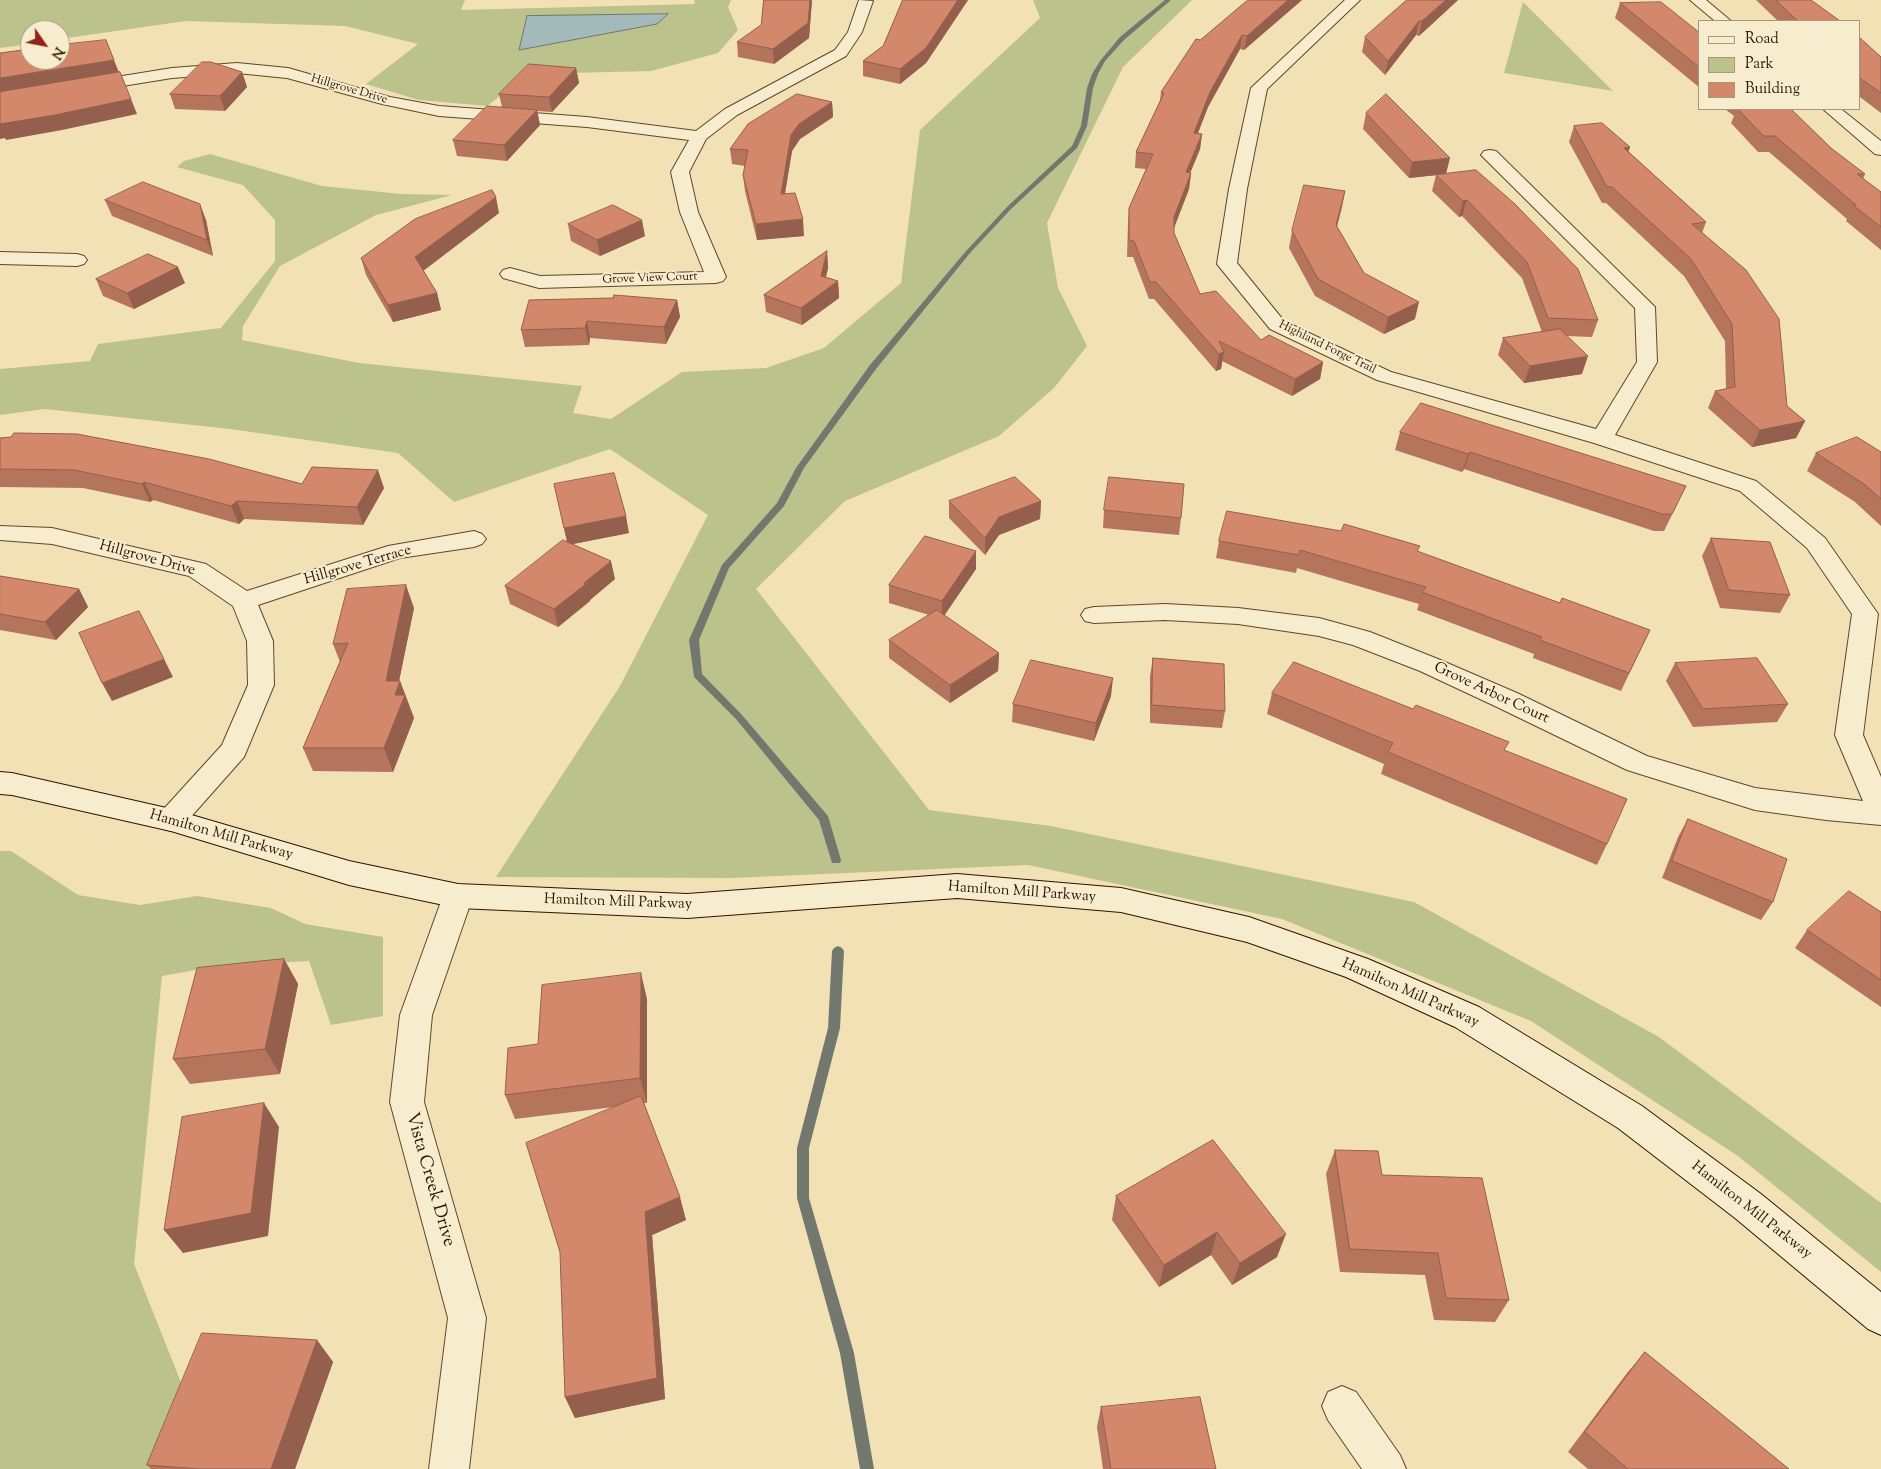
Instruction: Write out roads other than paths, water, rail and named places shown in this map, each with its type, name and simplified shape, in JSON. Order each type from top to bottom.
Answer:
[{"type":"street","name":"Highland Forge Trail","points":[[1353,0],[1259,88],[1238,189],[1227,264],[1277,325],[1384,376],[1602,438],[1748,486],[1816,543],[1865,614],[1849,734],[1881,813]]},
{"type":"street","points":[[1698,0],[1723,20]]},
{"type":"street","name":"Grove View Court","points":[[510,274],[539,282],[716,277],[688,212],[680,172],[699,136],[731,112],[810,72],[841,53],[855,32],[866,1]]},
{"type":"street","name":"Hillgrove Drive","points":[[67,90],[172,73],[237,68],[288,73],[388,101],[439,111],[587,122],[699,136]]},
{"type":"street","points":[[1832,110],[1881,150]]},
{"type":"street","points":[[1490,155],[1645,307],[1647,362],[1602,438]]},
{"type":"street","points":[[0,258],[77,260]]},
{"type":"street","name":"Hillgrove Drive","points":[[0,533],[52,536],[197,570],[244,601]]},
{"type":"street","name":"Hillgrove Terrace","points":[[244,601],[398,551],[474,539]]},
{"type":"street","points":[[171,820],[234,750],[261,685],[260,641],[244,601]]},
{"type":"street","name":"Grove Arbor Court","points":[[1094,615],[1183,613],[1238,616],[1319,627],[1361,638],[1429,665],[1638,763],[1755,799],[1826,809],[1881,813]]},
{"type":"street","name":"Hamilton Mill Parkway","points":[[0,783],[12,784],[171,820],[349,872],[458,896],[687,906],[957,886],[1121,900],[1249,930],[1357,968],[1475,1022],[1630,1117],[1748,1206],[1881,1316]]},
{"type":"street","name":"Vista Creek Drive","points":[[449,1469],[467,1318],[407,1102],[416,1015],[458,896]]},
{"type":"street","points":[[1342,1406],[1386,1469]]},
{"type":"water","points":[[668,14],[657,24],[519,50],[527,16]]},
{"type":"waterway","points":[[836,860],[824,819],[739,717],[697,675],[694,640],[725,567],[781,504],[800,468],[873,367],[968,252],[1010,207],[1075,147],[1084,126],[1090,88],[1102,61],[1122,38],[1168,0]]},
{"type":"waterway","points":[[838,951],[834,1028],[803,1148],[803,1198],[847,1353],[867,1469]]}]
